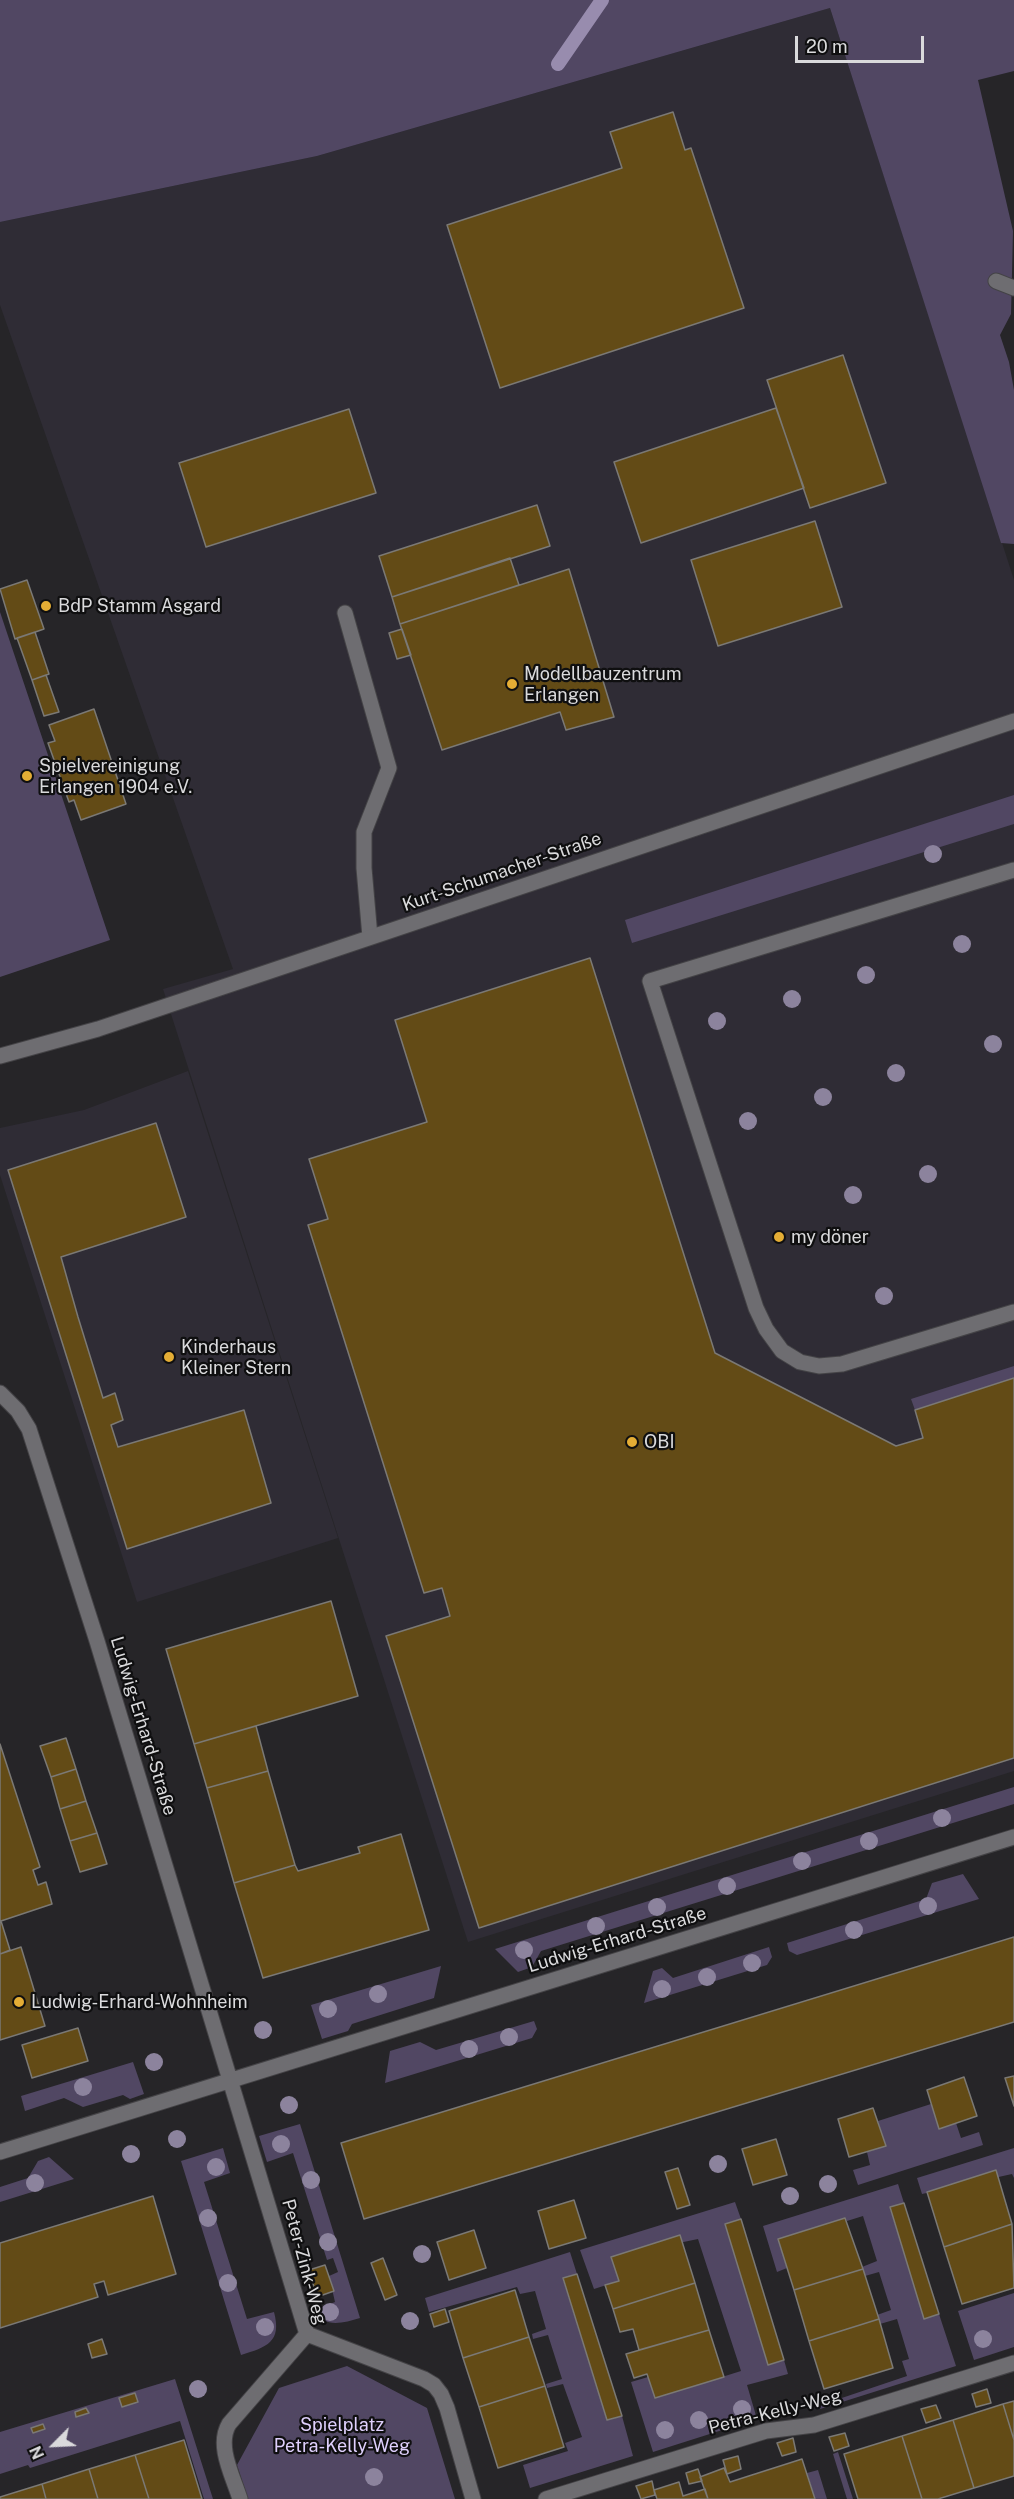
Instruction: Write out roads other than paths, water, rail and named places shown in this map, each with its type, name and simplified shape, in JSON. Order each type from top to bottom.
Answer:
[{"type":"street","points":[[996,281],[1014,288]]},
{"type":"street","points":[[345,613],[389,768],[364,832],[364,868],[370,937]]},
{"type":"street","name":"Kurt-Schumacher-Straße","points":[[0,1056],[99,1029],[1014,721]]},
{"type":"street","points":[[1014,870],[650,981],[748,1287],[773,1341],[782,1351],[800,1362],[819,1366],[842,1364],[1014,1312]]},
{"type":"street","name":"Ludwig-Erhard-Straße","points":[[0,1393],[18,1411],[29,1429],[231,2081]]},
{"type":"street","name":"Ludwig-Erhard-Straße","points":[[0,2152],[1014,1837]]},
{"type":"street","name":"Peter-Zink-Weg","points":[[231,2081],[307,2334],[229,2424],[223,2434],[223,2445],[240,2499]]},
{"type":"street","points":[[307,2334],[424,2379],[434,2385],[447,2408],[473,2499]]},
{"type":"street","name":"Petra-Kelly-Weg","points":[[546,2499],[766,2431],[814,2426],[1014,2363]]},
{"type":"waterway","points":[[558,64],[602,0]]},
{"type":"place","name":"BdP Stamm Asgard","points":[[46,606]]},
{"type":"place","name":"Modellbauzentrum Erlangen","points":[[512,684]]},
{"type":"place","name":"Spielvereinigung Erlangen 1904 e.V.","points":[[27,776]]},
{"type":"place","name":"my döner","points":[[779,1237]]},
{"type":"place","name":"Kinderhaus Kleiner Stern","points":[[169,1357]]},
{"type":"place","name":"OBI","points":[[632,1442]]},
{"type":"place","name":"Ludwig-Erhard-Wohnheim","points":[[19,2002]]},
{"type":"park label","name":"Spielplatz Petra-Kelly-Weg","points":[[342,2435]]}]
